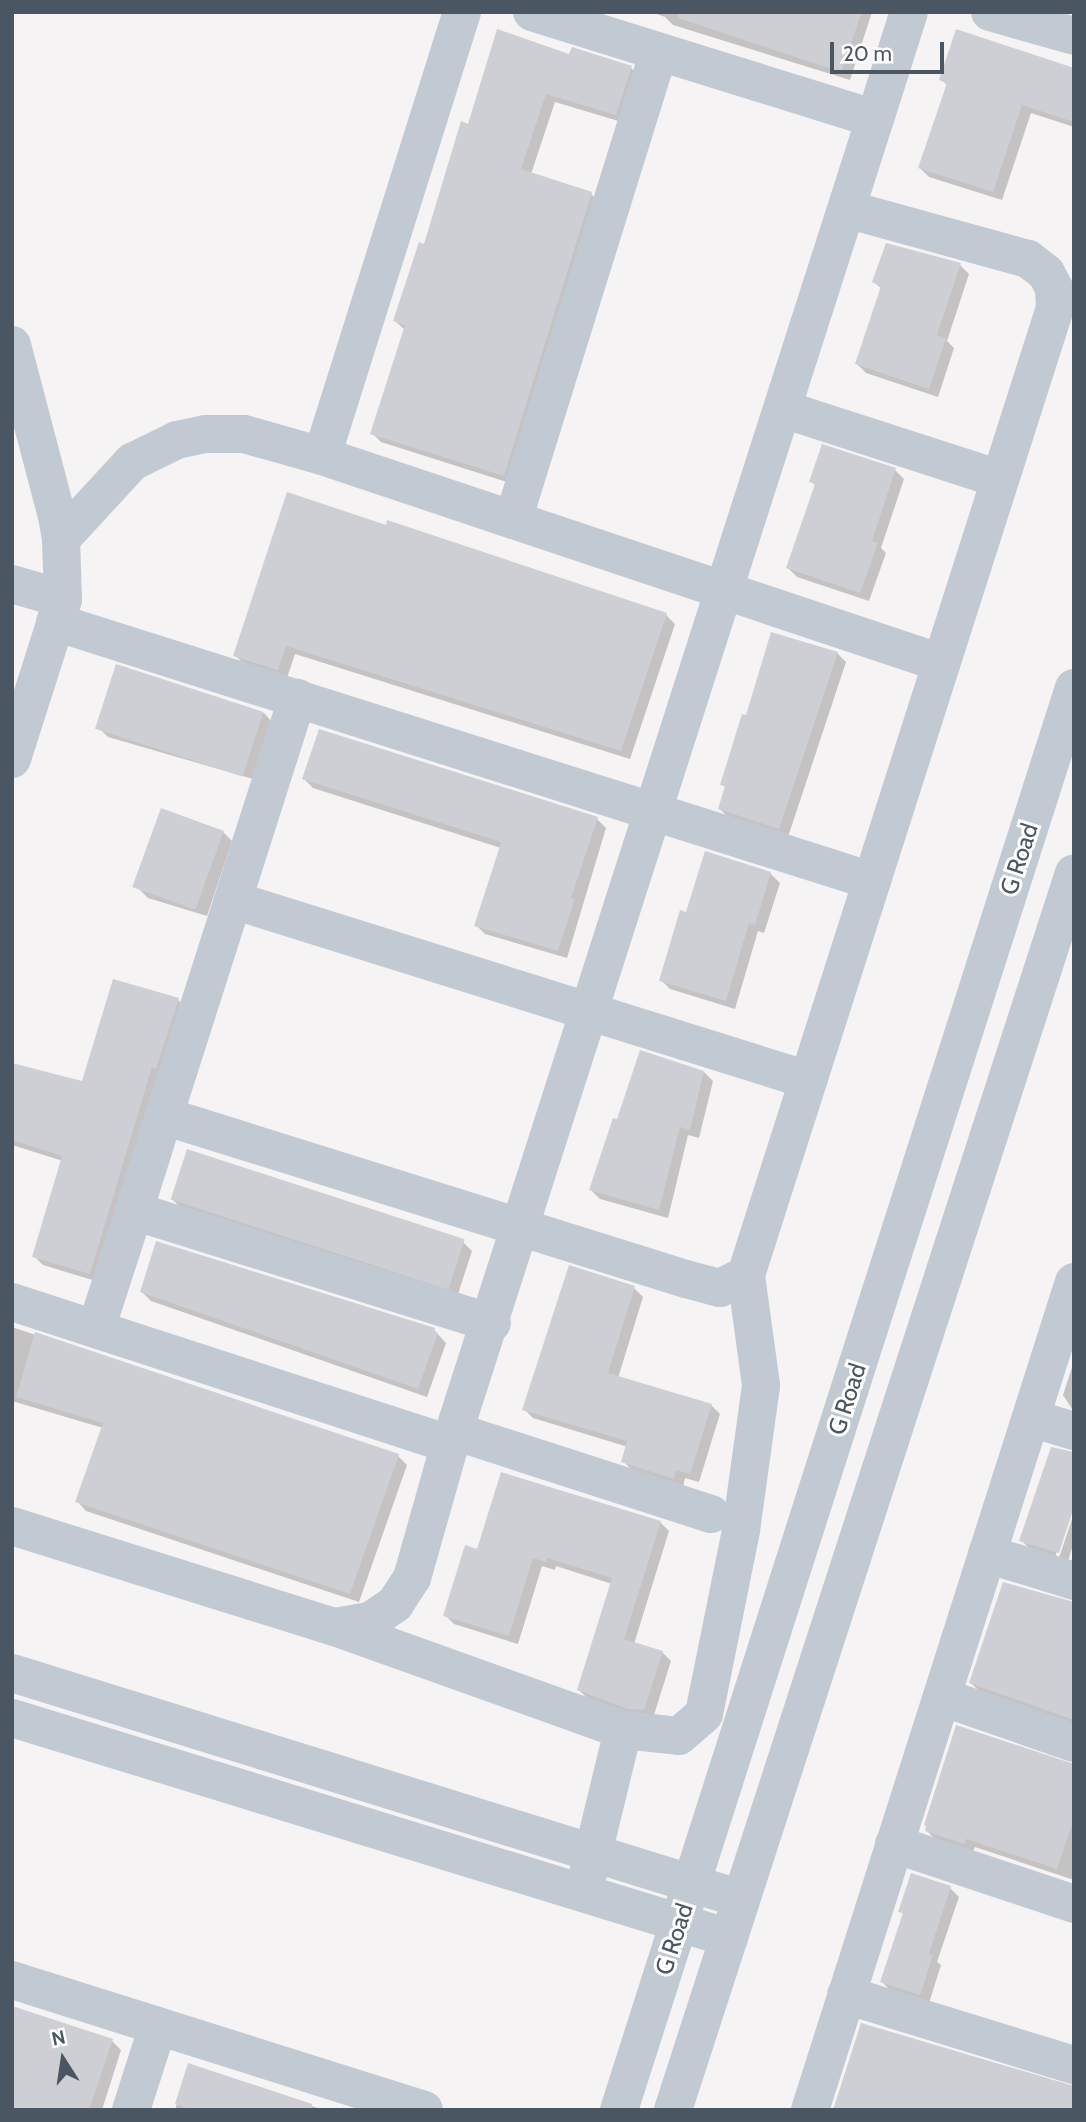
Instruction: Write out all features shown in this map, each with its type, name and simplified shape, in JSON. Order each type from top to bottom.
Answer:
[{"type":"street","points":[[323,456],[462,12]]},
{"type":"street","points":[[532,12],[875,119]]},
{"type":"street","points":[[335,1627],[370,1621],[395,1604],[412,1578],[453,1438],[492,1323],[909,12]]},
{"type":"street","points":[[990,12],[1074,36]]},
{"type":"street","points":[[513,520],[659,52]]},
{"type":"street","points":[[12,1526],[335,1627],[622,1730],[679,1736],[704,1714],[741,1530],[761,1385],[746,1275],[1055,308],[1054,288],[1046,273],[1028,259],[847,209]]},
{"type":"street","points":[[12,345],[61,539],[59,610],[12,759]]},
{"type":"street","points":[[783,409],[1000,479]]},
{"type":"street","points":[[61,539],[132,462],[177,440],[206,434],[244,433],[323,456],[941,663]]},
{"type":"street","points":[[12,584],[59,610],[298,698],[872,881]]},
{"type":"street","name":"G Road","points":[[619,2110],[1074,688]]},
{"type":"street","points":[[96,1329],[298,698]]},
{"type":"street","points":[[673,2110],[1074,873]]},
{"type":"street","points":[[233,900],[808,1080]]},
{"type":"street","points":[[164,1115],[720,1288],[746,1275]]},
{"type":"street","points":[[134,1211],[492,1323]]},
{"type":"street","points":[[810,2110],[1074,1282]]},
{"type":"street","points":[[12,1302],[453,1438],[711,1514]]},
{"type":"street","points":[[1031,1418],[1074,1430]]},
{"type":"street","points":[[988,1553],[1074,1581]]},
{"type":"street","points":[[12,1673],[741,1899]]},
{"type":"street","points":[[942,1698],[1074,1743]]},
{"type":"street","points":[[12,1718],[729,1938]]},
{"type":"street","points":[[583,1894],[595,1853],[622,1730]]},
{"type":"street","points":[[894,1844],[1074,1903]]},
{"type":"street","points":[[12,1980],[424,2110]]},
{"type":"street","points":[[846,1995],[1074,2065]]},
{"type":"street","points":[[131,2110],[158,2026]]},
{"type":"building","points":[[679,12],[862,12],[841,72],[678,18]]},
{"type":"building","points":[[497,29],[569,54],[572,47],[632,66],[616,115],[546,94],[521,169],[592,192],[504,476],[370,434],[405,325],[393,321],[419,242],[424,244],[461,121],[468,124]]},
{"type":"building","points":[[956,29],[1074,68],[1074,122],[1022,105],[993,192],[918,168],[947,83],[939,80]]},
{"type":"building","points":[[886,243],[961,263],[937,335],[946,338],[929,389],[855,364],[881,286],[872,282]]},
{"type":"building","points":[[822,444],[896,468],[872,541],[878,543],[860,593],[786,568],[815,484],[809,482]]},
{"type":"building","points":[[287,492],[386,525],[387,520],[667,613],[621,751],[286,646],[278,670],[233,656]]},
{"type":"building","points":[[771,632],[838,652],[779,829],[718,809],[725,786],[720,785],[742,714],[746,715]]},
{"type":"building","points":[[116,664],[263,712],[242,777],[95,729]]},
{"type":"building","points":[[319,729],[598,817],[571,898],[575,899],[558,951],[474,926],[501,843],[302,779]]},
{"type":"building","points":[[161,808],[224,831],[195,910],[132,887]]},
{"type":"building","points":[[705,851],[771,872],[755,925],[749,923],[726,1001],[659,981],[680,910],[686,912]]},
{"type":"building","points":[[113,979],[179,998],[156,1069],[152,1067],[90,1274],[32,1257],[62,1156],[12,1140],[12,1063],[82,1081]]},
{"type":"building","points":[[640,1050],[704,1071],[690,1130],[680,1127],[659,1210],[589,1190]]},
{"type":"building","points":[[187,1149],[465,1239],[448,1290],[171,1199]]},
{"type":"building","points":[[156,1241],[435,1328],[434,1332],[438,1333],[418,1389],[140,1292]]},
{"type":"building","points":[[569,1265],[635,1286],[608,1373],[712,1404],[690,1474],[676,1470],[674,1479],[621,1462],[627,1441],[522,1410]]},
{"type":"building","points":[[35,1332],[399,1454],[350,1594],[75,1502],[103,1423],[16,1397]]},
{"type":"building","points":[[1051,1447],[1074,1452],[1074,1507],[1059,1553],[1019,1541]]},
{"type":"building","points":[[501,1472],[661,1521],[624,1639],[663,1651],[644,1710],[628,1709],[577,1690],[612,1578],[547,1558],[546,1562],[533,1558],[509,1636],[443,1616],[465,1545],[477,1549]]},
{"type":"building","points":[[1003,1582],[1074,1602],[1074,1720],[969,1683]]},
{"type":"building","points":[[956,1725],[1074,1764],[1074,1818],[1057,1869],[966,1839],[964,1844],[925,1831],[924,1825]]},
{"type":"building","points":[[911,1873],[951,1886],[929,1954],[933,1955],[920,1995],[880,1982],[903,1913],[898,1912]]},
{"type":"building","points":[[12,2006],[113,2039],[89,2110],[12,2110]]},
{"type":"building","points":[[861,2023],[1074,2086],[1074,2110],[833,2110]]},
{"type":"building","points":[[188,2063],[312,2104],[311,2110],[191,2110],[175,2104]]}]
